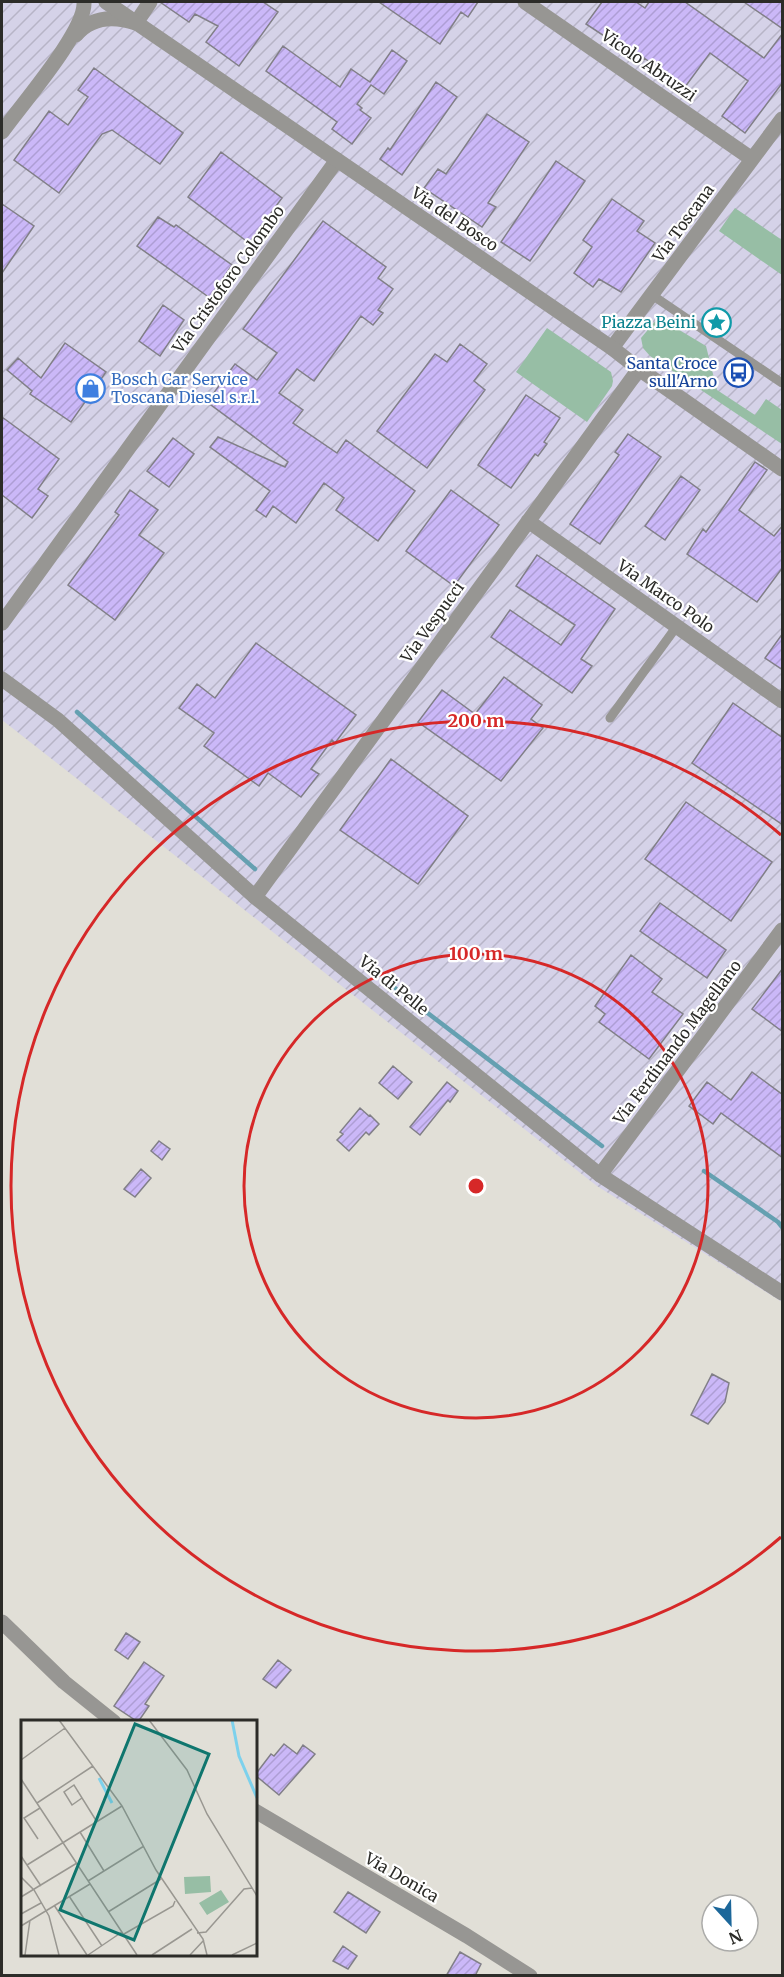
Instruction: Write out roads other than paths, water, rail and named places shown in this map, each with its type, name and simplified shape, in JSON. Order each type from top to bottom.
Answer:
[{"type":"street","points":[[66,46],[81,19],[84,2]]},
{"type":"street","name":"Via del Bosco","points":[[106,2],[612,348],[783,469]]},
{"type":"street","points":[[2,132],[80,30],[99,20],[120,18],[136,23],[150,2]]},
{"type":"street","name":"Vicolo Abruzzi","points":[[525,2],[752,159]]},
{"type":"street","name":"Via Toscana","points":[[612,348],[783,119]]},
{"type":"street","name":"Via Cristoforo Colombo","points":[[2,623],[337,160]]},
{"type":"street","name":"Via Vespucci","points":[[255,897],[639,369]]},
{"type":"street","name":"Via Marco Polo","points":[[528,521],[783,700]]},
{"type":"street","name":"Via di Pelle","points":[[2,680],[58,720],[255,897],[600,1175],[783,1293]]},
{"type":"street","name":"Via Ferdinando Magellano","points":[[600,1175],[781,936]]},
{"type":"street","points":[[2,1622],[64,1682],[112,1720]]},
{"type":"street","name":"Via Donica","points":[[256,1812],[467,1936],[530,1976]]},
{"type":"lane","points":[[652,295],[783,383]]},
{"type":"lane","points":[[610,718],[677,626]]},
{"type":"waterway","points":[[77,712],[255,869]]},
{"type":"waterway","points":[[387,982],[602,1146]]},
{"type":"waterway","points":[[704,1171],[782,1227]]},
{"type":"place","name":"Piazza Beini","points":[[717,322]]},
{"type":"place","name":"Santa Croce sull'Arno","points":[[738,372]]},
{"type":"place","name":"Bosch Car Service Toscana Diesel s.r.l.","points":[[90,388]]}]
